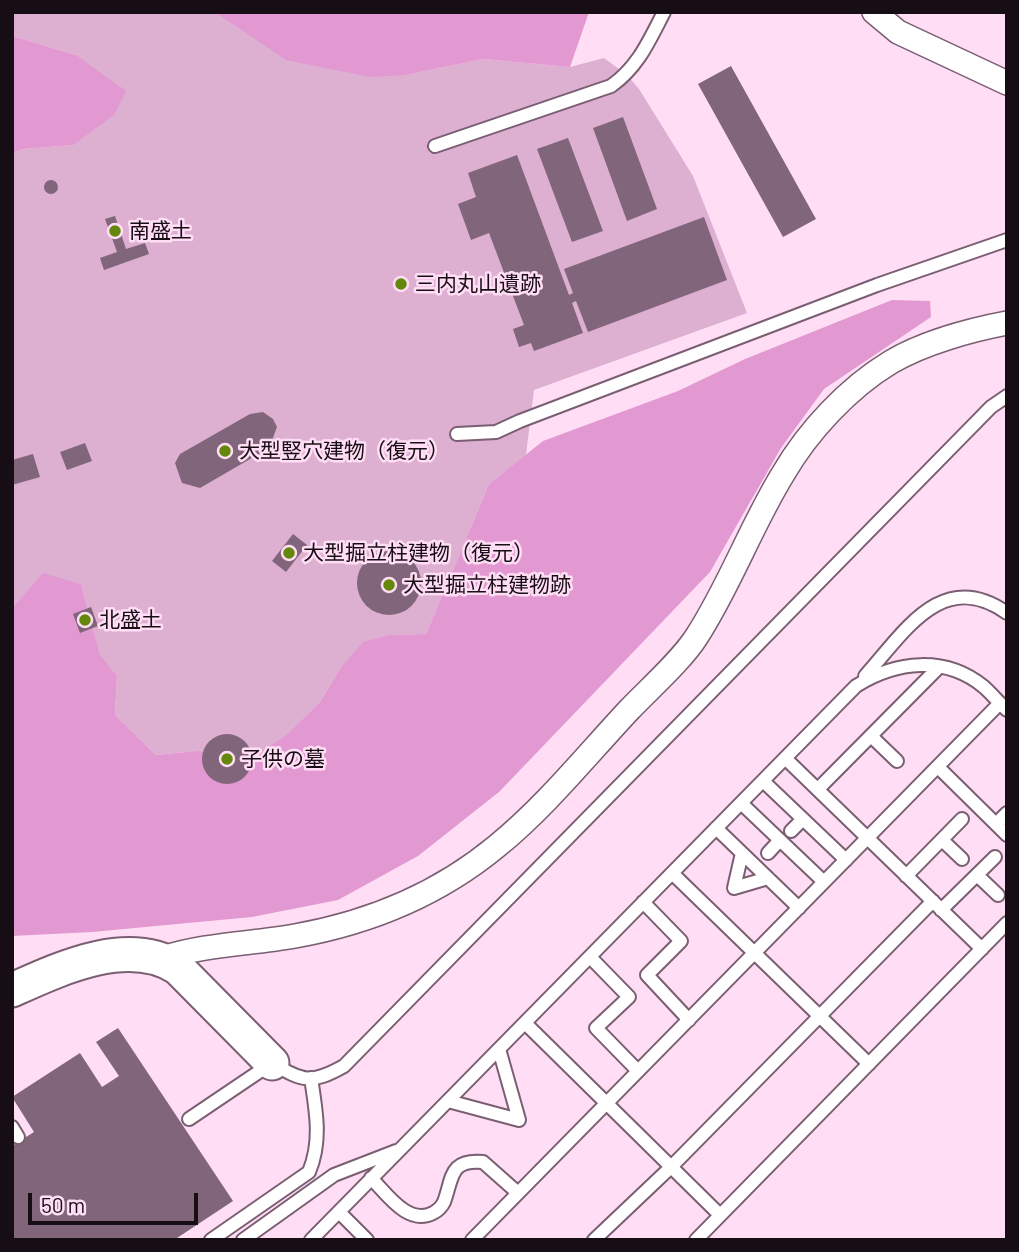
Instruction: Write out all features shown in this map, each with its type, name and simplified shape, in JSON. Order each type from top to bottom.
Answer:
[{"type":"street","points":[[874,12],[898,32],[1007,83]]},
{"type":"street","points":[[163,958],[192,949],[293,936],[344,926],[397,907],[451,878],[496,846],[534,811],[695,639],[723,593],[783,472],[817,428],[852,391],[891,362],[942,340],[1007,323]]},
{"type":"street","points":[[12,990],[46,975],[97,959],[125,954],[163,958],[178,968],[272,1063]]},
{"type":"lane","points":[[435,146],[611,86],[627,75],[648,47],[664,12]]},
{"type":"lane","points":[[457,433],[496,432],[877,285],[1007,240]]},
{"type":"lane","points":[[189,1119],[272,1063],[296,1077],[311,1078],[326,1077],[344,1066],[991,407],[1007,396]]},
{"type":"lane","points":[[311,1240],[763,781],[924,610],[959,596],[978,598],[1007,613]]},
{"type":"lane","points":[[472,1240],[867,838],[1003,707],[971,679],[939,667],[920,664],[874,674],[856,685]]},
{"type":"lane","points":[[818,789],[939,667]]},
{"type":"lane","points":[[871,736],[897,761]]},
{"type":"lane","points":[[785,758],[982,949]]},
{"type":"lane","points":[[938,767],[1007,835]]},
{"type":"lane","points":[[763,781],[846,860]]},
{"type":"lane","points":[[741,803],[824,882]]},
{"type":"lane","points":[[996,824],[1007,813]]},
{"type":"lane","points":[[791,831],[803,819]]},
{"type":"lane","points":[[906,876],[962,819]]},
{"type":"lane","points":[[716,828],[799,908]]},
{"type":"lane","points":[[768,853],[780,840]]},
{"type":"lane","points":[[942,840],[962,859]]},
{"type":"lane","points":[[742,853],[734,888],[768,878]]},
{"type":"lane","points":[[594,1240],[671,1167],[819,1016],[937,905],[995,857]]},
{"type":"lane","points":[[672,873],[869,1064]]},
{"type":"lane","points":[[976,875],[998,895]]},
{"type":"lane","points":[[643,902],[681,941],[647,975],[689,1020]]},
{"type":"lane","points":[[696,1240],[1007,923]]},
{"type":"lane","points":[[590,957],[629,997],[596,1028],[638,1071]]},
{"type":"lane","points":[[525,1023],[720,1215]]},
{"type":"lane","points":[[447,1101],[519,1120],[499,1049]]},
{"type":"lane","points":[[211,1240],[309,1172],[316,1157],[318,1129],[311,1078]]},
{"type":"lane","points":[[243,1240],[334,1175],[400,1150]]},
{"type":"lane","points":[[371,1178],[400,1208],[417,1216],[436,1212],[444,1203],[454,1169],[464,1163],[483,1162],[519,1192]]},
{"type":"lane","points":[[339,1212],[367,1240]]},
{"type":"lane","points":[[253,1240],[262,1226]]},
{"type":"shaded area","points":[[12,12],[215,12],[406,75],[483,59],[570,67],[604,58],[627,75],[639,89],[693,176],[747,313],[534,390],[526,455],[489,484],[426,634],[390,635],[340,669],[320,702],[287,734],[259,753],[196,751],[156,755],[115,715],[117,676],[100,656],[81,584],[43,574],[12,608],[12,153],[23,149],[73,145],[76,55],[12,36]]},
{"type":"shaded area","points":[[215,12],[587,12],[588,15],[570,67],[483,59],[406,75],[370,77],[286,60]]},
{"type":"shaded area","points":[[12,36],[76,55],[126,91],[114,115],[73,145],[23,149],[12,153]]},
{"type":"shaded area","points":[[892,300],[930,301],[931,317],[824,389],[781,448],[710,572],[499,792],[418,856],[338,900],[252,917],[92,932],[12,936],[12,608],[43,573],[81,584],[100,655],[117,676],[115,715],[156,755],[196,751],[259,753],[287,734],[320,702],[340,669],[363,642],[390,635],[426,634],[489,484],[543,441],[678,391],[745,359]]},
{"type":"building","points":[[731,66],[816,219],[783,237],[698,84]]},
{"type":"building","points":[[623,117],[657,209],[627,221],[593,128]]},
{"type":"building","points":[[568,138],[603,231],[572,242],[537,149]]},
{"type":"building","points":[[517,155],[569,295],[573,293],[564,269],[704,217],[727,280],[588,332],[576,301],[572,303],[583,333],[534,351],[531,343],[519,347],[513,329],[524,325],[489,233],[471,240],[458,204],[476,197],[468,173]]},
{"type":"building","points":[[51,180],[56,182],[56,192],[51,194],[46,192],[44,187],[46,182]]},
{"type":"building","name":"南盛土","points":[[115,216],[126,249],[145,243],[149,254],[104,270],[100,258],[117,252],[105,219]]},
{"type":"building","name":"大型竪穴建物（復元）","points":[[263,412],[273,419],[277,427],[269,448],[200,488],[182,483],[175,463],[180,454],[250,414]]},
{"type":"building","points":[[85,443],[92,461],[67,470],[60,452]]},
{"type":"building","points":[[33,454],[40,477],[12,485],[12,460]]},
{"type":"building","name":"大型掘立柱建物（復元）","points":[[293,534],[307,545],[286,572],[272,561]]},
{"type":"building","points":[[389,551],[412,560],[421,583],[412,606],[389,615],[366,606],[357,583],[366,560]]},
{"type":"building","name":"北盛土","points":[[91,607],[98,626],[80,633],[73,614]]},
{"type":"building","name":"子供の墓","points":[[217,735],[237,735],[251,749],[251,769],[237,783],[217,783],[203,769],[203,749]]},
{"type":"building","points":[[118,1028],[233,1201],[174,1240],[12,1240],[12,1146],[34,1132],[12,1097],[80,1053],[102,1087],[119,1076],[96,1042]]},
{"type":"place","name":"南盛土","points":[[115,231]]},
{"type":"place","name":"三内丸山遺跡","points":[[401,284]]},
{"type":"place","name":"大型竪穴建物（復元）","points":[[225,451]]},
{"type":"place","name":"大型掘立柱建物（復元）","points":[[289,553]]},
{"type":"place","name":"大型掘立柱建物跡","points":[[389,585]]},
{"type":"place","name":"北盛土","points":[[85,620]]},
{"type":"place","name":"子供の墓","points":[[227,759]]}]
